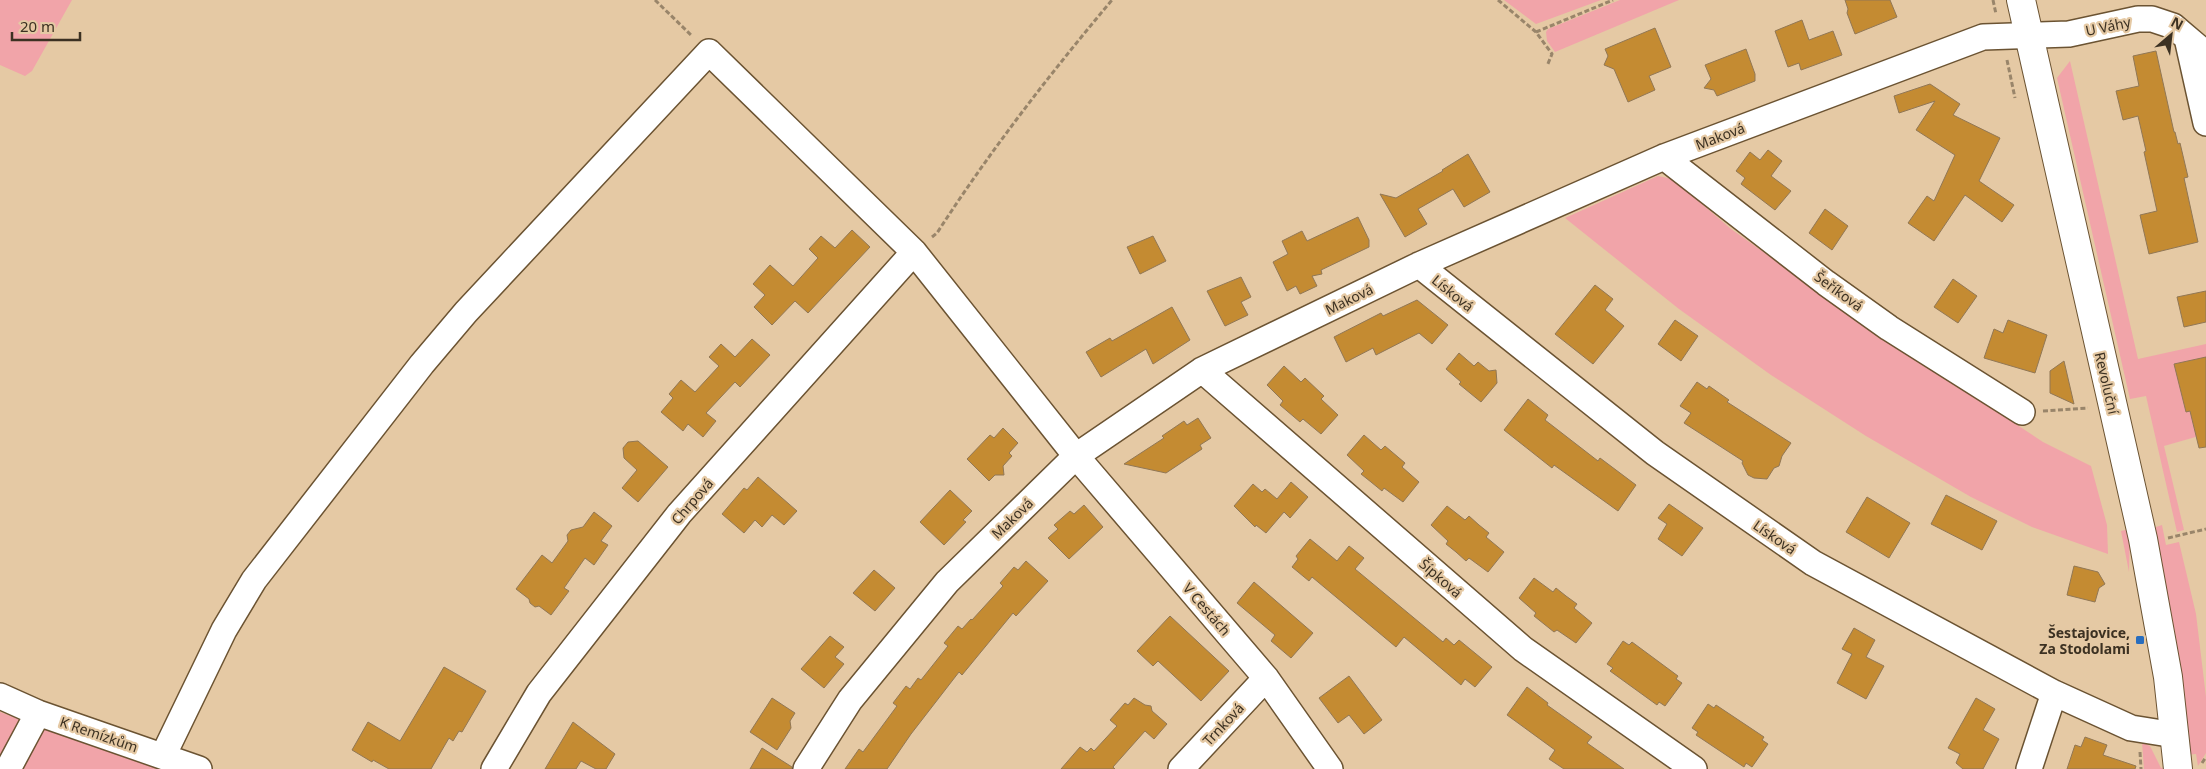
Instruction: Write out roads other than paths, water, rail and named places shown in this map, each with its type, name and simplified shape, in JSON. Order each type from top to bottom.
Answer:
[{"type":"street","name":"Revoluční","points":[[2021,0],[2143,539],[2163,645],[2178,769]]},
{"type":"street","name":"U Váhy","points":[[2028,34],[2069,34],[2138,19],[2152,19],[2173,26],[2206,54]]},
{"type":"street","name":"Maková","points":[[806,769],[850,700],[947,582],[1076,456],[1202,370],[1419,266],[1664,157],[1984,37],[2028,34]]},
{"type":"street","points":[[2187,38],[2206,123]]},
{"type":"street","name":"V Cestách","points":[[162,756],[224,630],[254,580],[422,364],[466,312],[708,52],[914,252],[1076,456],[1266,678],[1330,769]]},
{"type":"street","name":"Šeříková","points":[[1664,157],[1866,311],[2022,412]]},
{"type":"street","name":"Chrpová","points":[[494,769],[539,692],[679,514],[914,252]]},
{"type":"street","name":"Lísková","points":[[1419,266],[1654,454],[1813,563],[2054,693],[2131,728],[2175,735]]},
{"type":"street","name":"Šípková","points":[[1202,370],[1523,649],[1694,769]]},
{"type":"street","name":"Trnková","points":[[1181,769],[1266,678]]},
{"type":"street","points":[[2029,769],[2054,693]]},
{"type":"street","name":"K Remízkům","points":[[0,696],[38,713],[199,769]]},
{"type":"street","points":[[8,769],[38,713]]},
{"type":"place","name":"Šestajovice, Za Stodolami","points":[[2140,640]]}]
